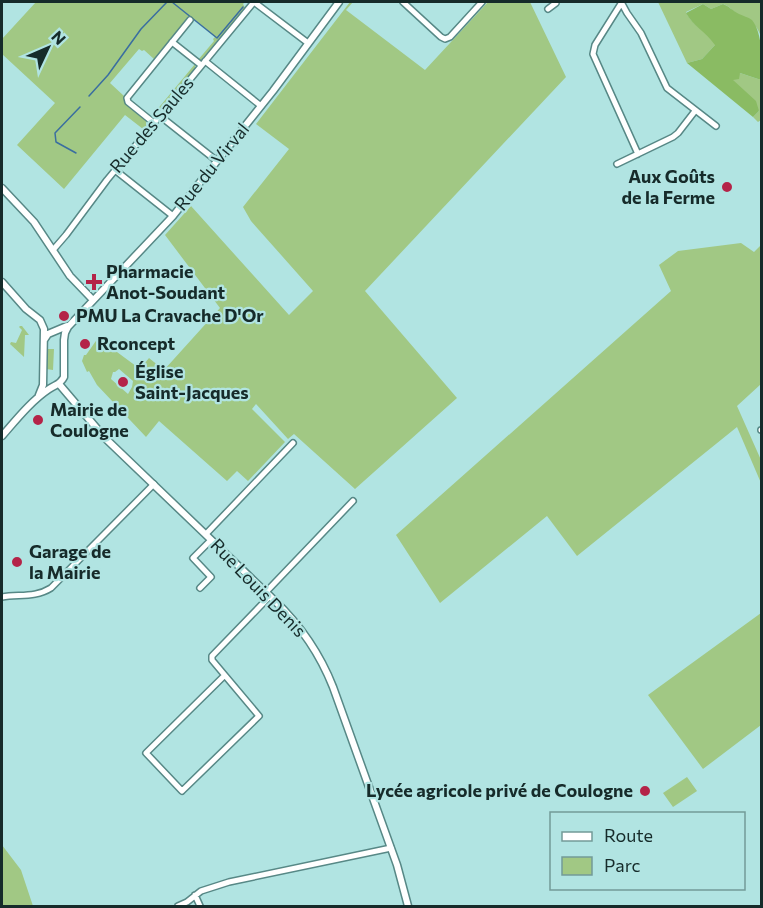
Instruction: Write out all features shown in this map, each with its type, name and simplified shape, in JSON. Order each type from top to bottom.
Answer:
[{"type":"street","points":[[254,2],[308,43]]},
{"type":"street","name":"Rue des Saules","points":[[53,250],[115,170],[254,2]]},
{"type":"street","name":"Rue du Virval","points":[[44,340],[48,334],[63,329],[72,322],[173,216],[261,106],[339,2]]},
{"type":"street","points":[[403,2],[445,39],[450,37],[482,2]]},
{"type":"street","points":[[548,9],[556,2]]},
{"type":"street","points":[[622,2],[641,33],[670,92],[716,126]]},
{"type":"street","points":[[622,2],[595,45],[593,54],[638,154]]},
{"type":"street","points":[[154,123],[126,99],[190,20]]},
{"type":"street","points":[[172,42],[261,106]]},
{"type":"street","points":[[617,164],[676,135],[695,111]]},
{"type":"street","points":[[160,116],[217,161]]},
{"type":"street","points":[[115,170],[173,216]]},
{"type":"street","points":[[2,188],[34,222],[70,276],[93,300]]},
{"type":"street","points":[[2,282],[26,309],[40,320],[44,329],[42,390],[37,398]]},
{"type":"street","name":"Rue du Virval","points":[[64,340],[66,331],[72,322]]},
{"type":"street","points":[[3,432],[37,398],[57,385],[64,377],[64,340],[60,335],[53,333]]},
{"type":"street","name":"Rue Louis Denis","points":[[43,378],[47,384],[57,385],[98,431],[268,594],[301,629],[326,671],[391,848],[408,906]]},
{"type":"street","points":[[200,588],[211,577],[193,558],[208,537],[293,443]]},
{"type":"street","points":[[2,597],[32,595],[51,588],[154,484]]},
{"type":"street","points":[[224,676],[146,753],[182,791],[259,716],[224,676],[212,660],[212,656],[353,501]]},
{"type":"street","points":[[178,906],[204,889],[229,882],[391,848]]},
{"type":"street","points":[[195,895],[200,906]]},
{"type":"green space","points":[[36,2],[245,2],[243,4],[245,8],[201,60],[198,60],[215,37],[195,20],[189,18],[154,59],[144,50],[139,49],[110,83],[124,96],[124,102],[146,120],[146,126],[143,129],[125,115],[64,189],[17,145],[55,103],[2,54],[2,39]]},
{"type":"green space","points":[[350,2],[353,2],[346,10],[425,70],[488,2],[530,2],[566,77],[365,291],[457,398],[355,489],[294,434],[288,439],[256,404],[252,409],[285,442],[248,481],[237,471],[227,481],[159,421],[146,437],[97,385],[82,361],[98,338],[140,369],[149,358],[164,370],[220,308],[165,235],[191,206],[289,315],[313,291],[251,221],[243,207],[289,149],[256,124]],"holes":[[[119,369],[133,381],[128,394],[111,379],[113,372]]]},
{"type":"green space","points":[[658,2],[761,2],[761,36],[753,24],[727,6],[723,4],[711,9],[703,4],[686,12],[716,44],[702,59],[687,63]]},
{"type":"green space","points":[[703,4],[711,9],[723,4],[752,20],[756,26],[761,48],[761,79],[740,73],[739,79],[733,80],[756,101],[759,111],[753,117],[687,63],[702,59],[715,45],[686,13]]},
{"type":"green space","points":[[195,64],[195,69],[156,116],[151,117]]},
{"type":"green space","points":[[740,73],[761,79],[761,120],[758,122],[753,117],[759,111],[732,80]]},
{"type":"green space","points":[[741,243],[754,252],[761,245],[761,384],[737,406],[761,460],[761,483],[737,427],[577,556],[547,516],[440,603],[396,535],[671,291],[659,265],[678,251]]},
{"type":"green space","points":[[20,326],[29,335],[25,335],[24,357],[10,344],[11,342],[16,343],[22,330]]},
{"type":"green space","points":[[46,349],[54,349],[53,370],[46,369]]},
{"type":"green space","points":[[761,613],[761,725],[703,769],[648,695]]},
{"type":"green space","points":[[687,777],[697,791],[673,807],[663,793]]},
{"type":"green space","points":[[2,845],[21,870],[33,906],[2,906]]},
{"type":"waterway","points":[[89,96],[108,75],[141,29],[167,2]]},
{"type":"waterway","points":[[172,2],[217,38],[243,7]]},
{"type":"waterway","points":[[76,153],[56,142],[55,133],[80,107]]},
{"type":"place","name":"Aux Goûts de la Ferme","points":[[727,187]]},
{"type":"place","name":"Pharmacie Anot-Soudant","points":[[94,282]]},
{"type":"place","name":"PMU La Cravache D'Or","points":[[64,316]]},
{"type":"place","name":"Rconcept","points":[[85,344]]},
{"type":"place","name":"Église Saint-Jacques","points":[[123,382]]},
{"type":"place","name":"Mairie de Coulogne","points":[[38,420]]},
{"type":"place","name":"Garage de la Mairie","points":[[17,562]]},
{"type":"place","name":"Lycée agricole privé de Coulogne","points":[[645,791]]}]
